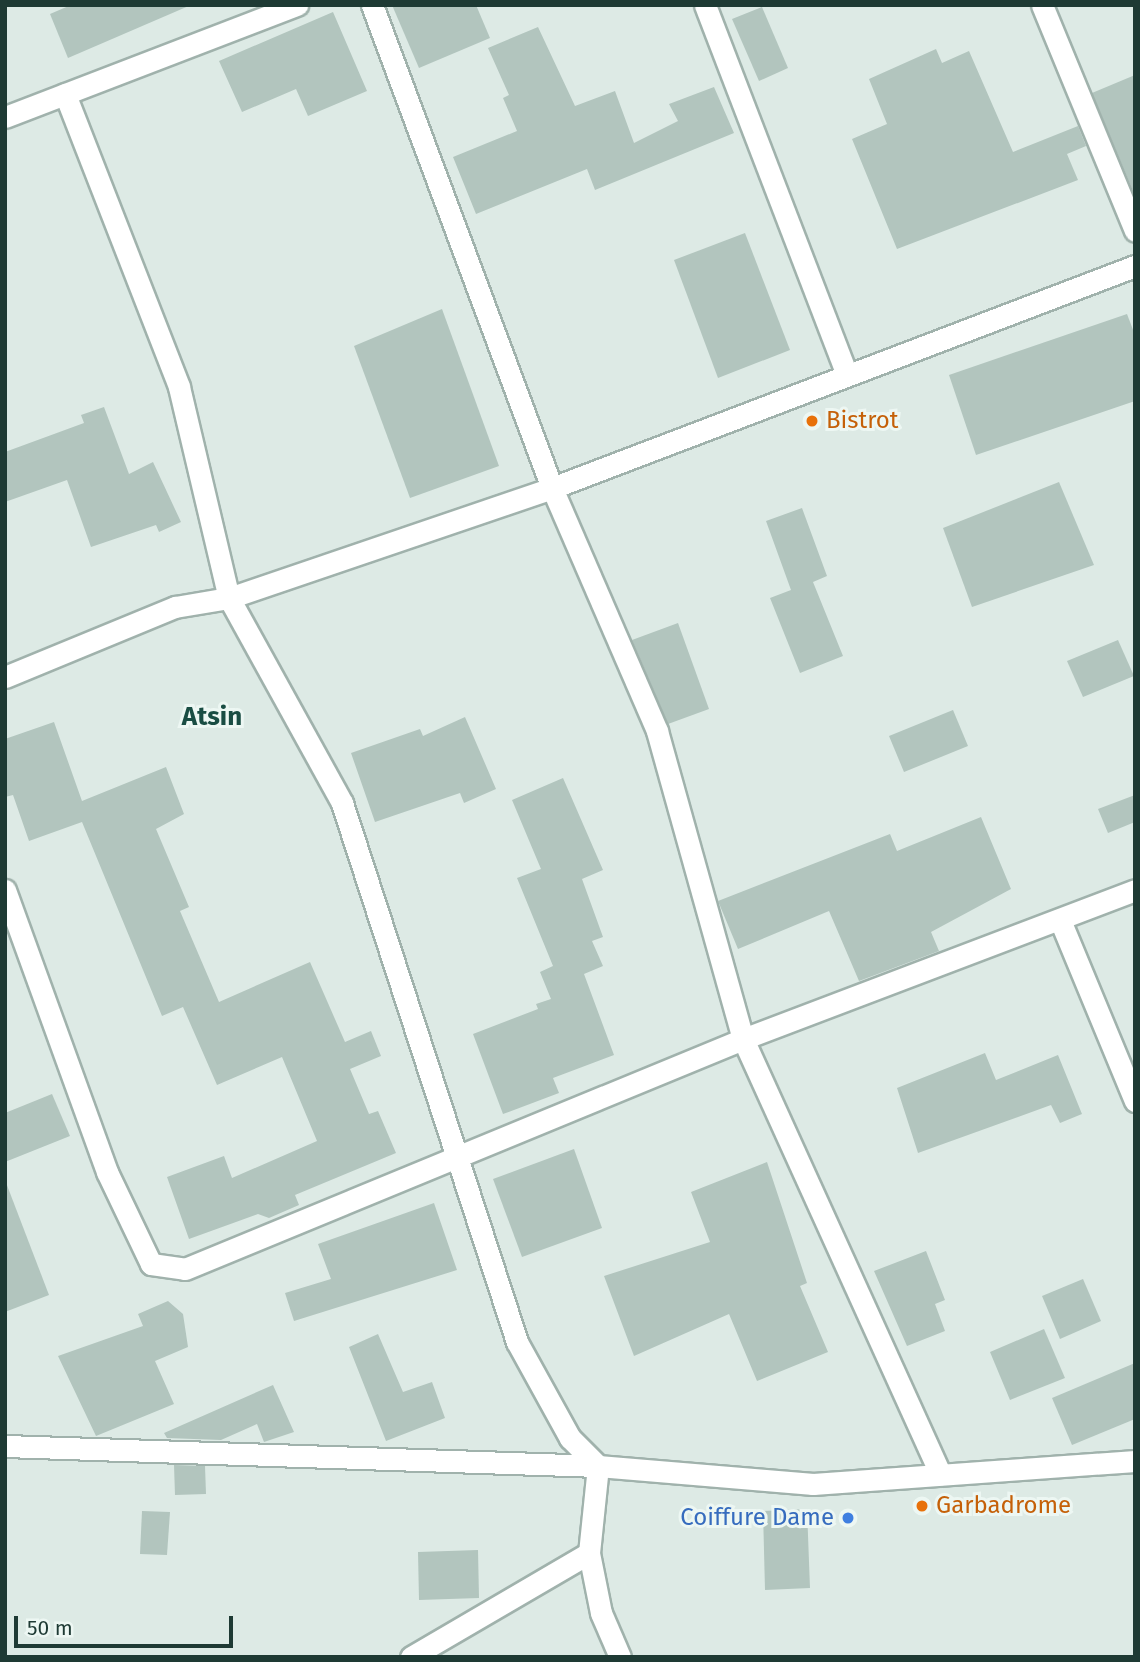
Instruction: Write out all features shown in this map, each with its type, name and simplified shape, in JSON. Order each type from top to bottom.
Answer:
[{"type":"street","points":[[5,117],[297,5]]},
{"type":"street","points":[[372,5],[552,488],[657,731],[743,1039],[940,1474]]},
{"type":"street","points":[[705,5],[847,375]]},
{"type":"street","points":[[1042,5],[1135,231]]},
{"type":"street","points":[[65,94],[179,387],[229,598],[342,803],[517,1342],[570,1438],[598,1466]]},
{"type":"street","points":[[5,677],[175,607],[229,598],[552,488],[1135,266]]},
{"type":"street","points":[[5,890],[107,1172],[151,1264],[185,1269],[459,1159],[743,1039],[1135,890]]},
{"type":"street","points":[[1059,920],[1135,1101]]},
{"type":"street","points":[[5,1446],[598,1466],[813,1484],[1135,1461]]},
{"type":"street","points":[[598,1466],[589,1553],[601,1613],[620,1657]]},
{"type":"street","points":[[411,1657],[589,1553]]},
{"type":"building","points":[[71,5],[191,5],[68,58],[50,14]]},
{"type":"building","points":[[392,5],[476,5],[490,38],[419,68]]},
{"type":"building","points":[[762,7],[788,68],[759,81],[732,19]]},
{"type":"building","points":[[333,12],[367,91],[308,116],[296,89],[242,112],[219,61]]},
{"type":"building","points":[[538,27],[575,106],[615,91],[634,143],[678,121],[669,104],[714,87],[734,133],[595,190],[587,169],[476,214],[453,157],[517,131],[503,98],[509,95],[488,48]]},
{"type":"building","points":[[936,49],[942,63],[969,51],[1013,152],[1078,126],[1086,146],[1067,154],[1078,180],[897,249],[852,139],[887,124],[869,79]]},
{"type":"building","points":[[1135,75],[1135,196],[1092,93]]},
{"type":"building","points":[[745,233],[790,350],[718,378],[674,260]]},
{"type":"building","points":[[442,309],[499,466],[410,498],[354,346]]},
{"type":"building","points":[[1127,314],[1135,335],[1135,401],[976,455],[949,375]]},
{"type":"building","points":[[104,407],[129,474],[153,462],[181,522],[159,532],[156,525],[91,547],[67,480],[5,502],[5,452],[84,423],[81,415]]},
{"type":"building","points":[[1059,482],[1094,565],[972,607],[943,528]]},
{"type":"building","points":[[802,508],[827,576],[813,582],[843,656],[800,673],[770,598],[791,590],[766,521]]},
{"type":"building","points":[[678,623],[709,709],[668,724],[632,640]]},
{"type":"building","points":[[1118,640],[1134,676],[1083,697],[1067,661]]},
{"type":"building","points":[[953,710],[968,746],[904,772],[889,736]]},
{"type":"building","points":[[465,717],[496,789],[464,803],[460,793],[375,822],[351,753],[420,729],[423,736]]},
{"type":"building","points":[[54,722],[82,801],[166,767],[184,814],[156,829],[189,907],[180,911],[219,1002],[310,962],[345,1042],[371,1031],[381,1056],[350,1069],[369,1114],[378,1111],[396,1153],[295,1195],[299,1205],[269,1218],[258,1214],[189,1239],[167,1177],[224,1156],[232,1178],[317,1141],[282,1057],[217,1085],[183,1007],[162,1016],[82,822],[29,841],[13,795],[5,797],[5,739]]},
{"type":"building","points":[[563,778],[603,870],[582,879],[603,937],[592,941],[603,966],[584,974],[614,1055],[553,1078],[559,1093],[503,1114],[473,1034],[538,1009],[536,1004],[551,999],[540,972],[553,966],[517,878],[541,869],[512,800]]},
{"type":"building","points":[[1135,795],[1135,822],[1108,833],[1098,809]]},
{"type":"building","points":[[981,817],[1011,889],[931,932],[939,951],[859,981],[829,911],[738,949],[718,901],[890,834],[897,851]]},
{"type":"building","points":[[985,1053],[996,1080],[1058,1055],[1082,1114],[1060,1123],[1051,1105],[918,1153],[897,1088]]},
{"type":"building","points":[[52,1094],[70,1136],[5,1162],[5,1113]]},
{"type":"building","points":[[574,1149],[602,1228],[522,1257],[493,1179]]},
{"type":"building","points":[[767,1162],[807,1283],[800,1286],[828,1352],[757,1381],[729,1314],[634,1356],[604,1276],[710,1242],[691,1192]]},
{"type":"building","points":[[5,1180],[49,1295],[5,1312]]},
{"type":"building","points":[[434,1203],[457,1270],[294,1321],[285,1293],[331,1279],[318,1244]]},
{"type":"building","points":[[926,1251],[945,1300],[935,1304],[945,1331],[907,1346],[874,1271]]},
{"type":"building","points":[[1083,1279],[1101,1321],[1060,1339],[1042,1296]]},
{"type":"building","points":[[168,1301],[183,1314],[188,1347],[155,1361],[174,1404],[96,1436],[58,1356],[143,1326],[138,1314]]},
{"type":"building","points":[[1044,1329],[1065,1378],[1010,1400],[990,1352]]},
{"type":"building","points":[[378,1334],[403,1392],[432,1382],[445,1418],[386,1441],[349,1347]]},
{"type":"building","points":[[1135,1363],[1135,1419],[1072,1445],[1052,1398]]},
{"type":"building","points":[[273,1385],[294,1432],[264,1442],[257,1424],[221,1440],[167,1438],[164,1433]]},
{"type":"building","points":[[174,1465],[205,1466],[206,1494],[175,1495]]},
{"type":"building","points":[[807,1509],[810,1588],[765,1590],[763,1511]]},
{"type":"building","points":[[142,1511],[170,1512],[167,1555],[140,1554]]},
{"type":"building","points":[[478,1550],[479,1598],[419,1600],[418,1552]]},
{"type":"place","name":"Bistrot","points":[[812,421]]},
{"type":"place","name":"Garbadrome","points":[[922,1506]]},
{"type":"place","name":"Coiffure Dame","points":[[848,1518]]},
{"type":"district","name":"Atsin","points":[[212,717]]}]
